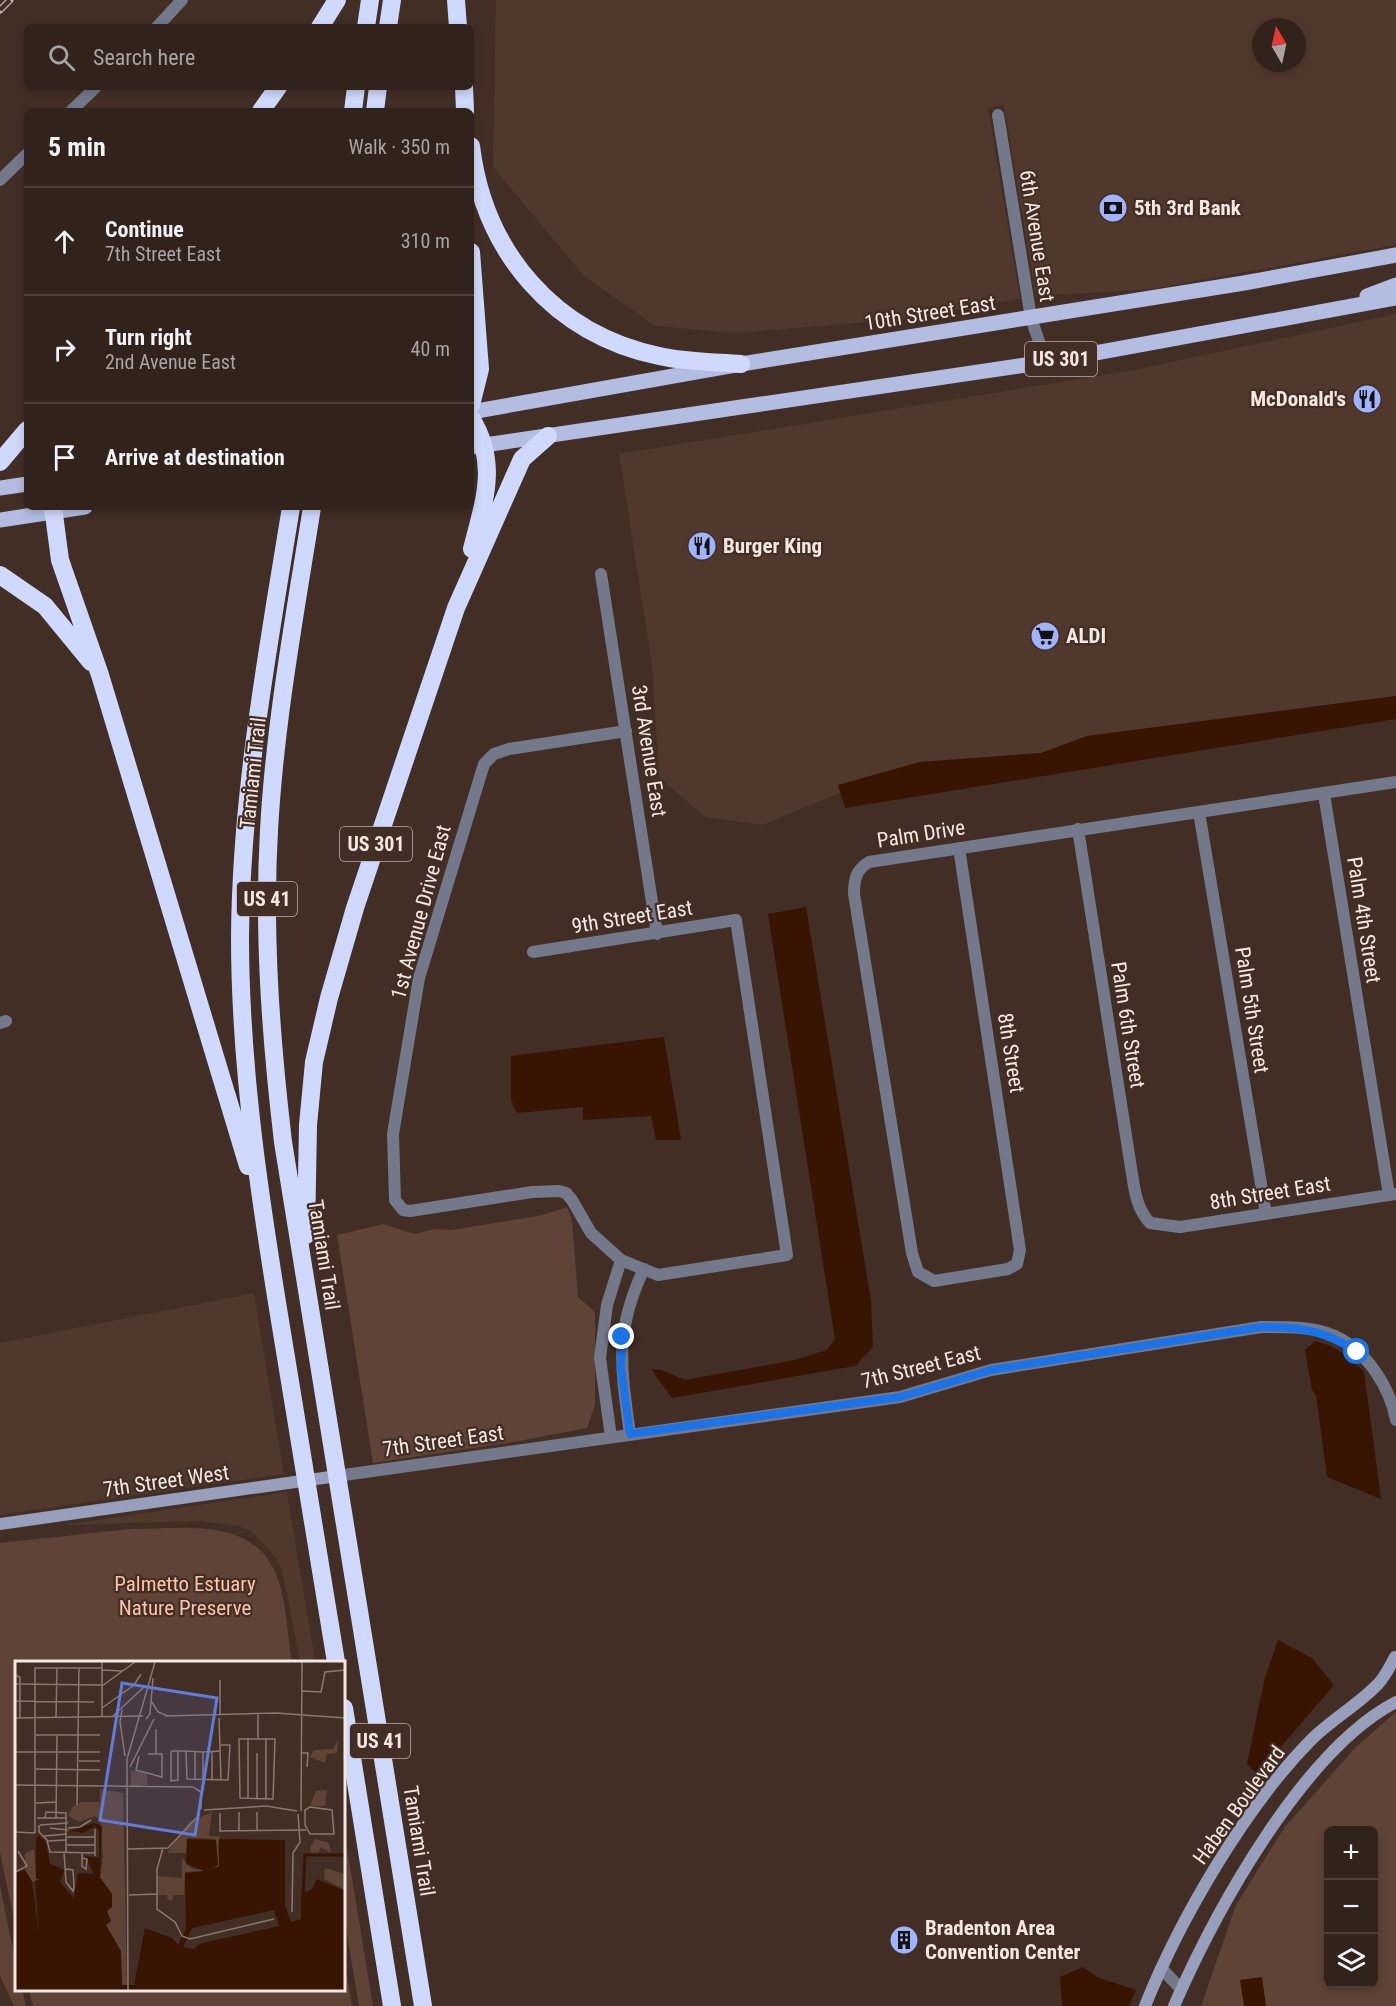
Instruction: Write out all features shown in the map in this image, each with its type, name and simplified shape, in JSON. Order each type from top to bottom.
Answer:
[{"type":"highway","points":[[322,24],[337,0]]},
{"type":"highway","points":[[366,24],[370,0]]},
{"type":"highway","points":[[388,24],[392,0]]},
{"type":"highway","points":[[456,0],[458,24]]},
{"type":"highway","points":[[263,108],[276,90]]},
{"type":"highway","points":[[352,108],[356,90]]},
{"type":"highway","points":[[375,108],[378,90]]},
{"type":"highway","points":[[474,157],[489,214],[498,236],[524,275],[550,304],[579,325],[621,345],[660,356],[741,364]]},
{"type":"highway","points":[[474,291],[480,369],[474,393]]},
{"type":"highway","points":[[456,608],[489,478],[477,446],[479,431],[474,423]]},
{"type":"highway","points":[[0,462],[24,434]]},
{"type":"highway","name":"US 301","points":[[306,1282],[308,1125],[314,1062],[329,998],[355,908],[456,608],[522,459],[548,436]]},
{"type":"highway","points":[[54,510],[60,560],[100,675],[263,1217]]},
{"type":"highway","name":"Tamiami Trail","points":[[312,512],[283,700],[269,829],[267,886],[269,1003],[276,1084],[306,1282],[423,2006]]},
{"type":"highway","name":"Tamiami Trail","points":[[290,514],[251,764],[242,892],[241,990],[245,1068],[263,1217],[336,1661]]},
{"type":"highway","points":[[0,575],[45,606],[100,675]]},
{"type":"highway","name":"US 41","points":[[345,1714],[392,2006]]},
{"type":"main road","name":"10th Street East","points":[[474,411],[741,364],[1031,318],[1396,255]]},
{"type":"main road","points":[[1325,312],[1396,285]]},
{"type":"main road","name":"US 301","points":[[548,436],[1046,362],[1396,298]]},
{"type":"main road","points":[[477,446],[548,436]]},
{"type":"main road","points":[[0,488],[24,484]]},
{"type":"main road","points":[[0,520],[49,510]]},
{"type":"street","points":[[160,24],[182,0]]},
{"type":"street","points":[[74,108],[93,90]]},
{"type":"street","name":"6th Avenue East","points":[[998,115],[1031,318],[1046,362]]},
{"type":"street","points":[[0,180],[24,157]]},
{"type":"street","name":"3rd Avenue East","points":[[601,574],[657,934]]},
{"type":"street","name":"1st Avenue Drive East","points":[[621,1260],[591,1233],[572,1200],[566,1193],[559,1191],[532,1192],[410,1211],[404,1209],[395,1200],[393,1134],[419,978],[484,764],[494,754],[509,748],[626,731]]},
{"type":"street","name":"Palm Drive","points":[[918,1272],[910,1241],[854,883],[858,870],[869,862],[1396,782]]},
{"type":"street","name":"Palm 4th Street","points":[[1324,794],[1393,1194]]},
{"type":"street","name":"Palm 5th Street","points":[[1199,812],[1266,1214]]},
{"type":"street","name":"Palm 6th Street","points":[[1078,830],[1138,1207],[1150,1224]]},
{"type":"street","name":"8th Street","points":[[918,1272],[934,1281],[1008,1269],[1017,1264],[1020,1250],[1018,1222],[959,848]]},
{"type":"street","name":"9th Street East","points":[[533,952],[736,920],[787,1255],[658,1275],[644,1269]]},
{"type":"street","name":"8th Street East","points":[[1150,1224],[1180,1227],[1393,1194]]},
{"type":"street","points":[[611,1437],[600,1369],[602,1334],[621,1260],[644,1269],[627,1311],[622,1337],[621,1368],[630,1434]]},
{"type":"street","points":[[608,1305],[627,1311]]},
{"type":"street","name":"7th Street East","points":[[337,1476],[900,1397],[991,1370],[1261,1327],[1295,1327],[1335,1336],[1357,1352],[1380,1376],[1396,1420]]},
{"type":"street","points":[[600,1369],[621,1368]]},
{"type":"street","name":"7th Street West","points":[[0,1524],[337,1476]]},
{"type":"street","name":"Haben Boulevard","points":[[1145,2006],[1161,1968],[1222,1858],[1273,1783],[1311,1740],[1379,1683],[1396,1657]]},
{"type":"street","name":"Haben Boulevard","points":[[1174,2006],[1234,1889],[1290,1803],[1340,1745],[1378,1711],[1396,1702]]},
{"type":"street","points":[[1161,1968],[1182,1989]]},
{"type":"shaded area","points":[[496,0],[1396,0],[1396,245],[1152,289],[1036,296],[1004,105],[988,108],[1020,299],[902,319],[736,333],[655,326],[584,276],[493,167]]},
{"type":"shaded area","points":[[1396,314],[1396,696],[1087,736],[1041,753],[920,762],[838,785],[840,793],[762,825],[705,817],[659,777],[652,665],[619,454],[1134,370]]},
{"type":"shaded area","points":[[1396,696],[1396,719],[845,808],[838,785],[920,762],[1041,753],[1087,736]]},
{"type":"shaded area","points":[[806,907],[871,1301],[873,1347],[855,1366],[672,1398],[651,1369],[661,1370],[685,1380],[795,1360],[827,1350],[835,1339],[768,914]]},
{"type":"shaded area","points":[[664,1037],[681,1140],[656,1140],[651,1116],[583,1120],[583,1107],[517,1113],[511,1100],[511,1056]]},
{"type":"shaded area","points":[[254,1293],[284,1474],[0,1515],[0,1343]]},
{"type":"shaded area","points":[[1315,1341],[1342,1353],[1364,1372],[1381,1499],[1327,1477],[1316,1395],[1312,1390],[1305,1350]]},
{"type":"shaded area","points":[[287,1492],[315,1661],[300,1661],[282,1569],[271,1551],[251,1531],[236,1525],[198,1521],[64,1525]]},
{"type":"shaded area","points":[[1278,1640],[1312,1658],[1334,1685],[1285,1742],[1261,1778],[1247,1764],[1264,1681]]},
{"type":"shaded area","points":[[1083,1967],[1097,1977],[1136,1990],[1129,2006],[1062,2006],[1060,1977]]},
{"type":"shaded area","points":[[1262,1977],[1266,2006],[1244,2006],[1240,1980]]},
{"type":"green space","points":[[567,1207],[572,1220],[578,1297],[595,1312],[595,1404],[587,1428],[514,1442],[373,1463],[337,1235],[383,1224],[414,1234],[434,1229],[451,1230],[543,1215]]},
{"type":"green space","name":"Palmetto Estuary Nature Preserve","points":[[191,1528],[231,1534],[249,1542],[264,1554],[275,1572],[284,1605],[292,1661],[15,1661],[15,1924],[0,1852],[0,1543],[130,1529]]},
{"type":"green space","points":[[1396,1712],[1396,2006],[1201,2006],[1236,1905],[1284,1828],[1356,1747]]},
{"type":"green space","points":[[345,1836],[373,2006],[359,2006],[345,1923]]},
{"type":"green space","points":[[0,1886],[15,1958],[15,1991],[22,1991],[26,2006],[14,2006],[0,1976]]},
{"type":"green space","points":[[345,1965],[352,2006],[33,2006],[29,1991],[345,1991]]},
{"type":"railway","points":[[0,10],[10,0]]},
{"type":"place","name":"5th 3rd Bank","points":[[1113,208]]},
{"type":"place","name":"McDonald's","points":[[1367,399]]},
{"type":"place","name":"Burger King","points":[[702,546]]},
{"type":"place","name":"ALDI","points":[[1045,636]]},
{"type":"place","name":"Bradenton Area Convention Center","points":[[904,1940]]},
{"type":"route","points":[[622,1337],[621,1368],[630,1434],[900,1397],[991,1370],[1261,1327],[1295,1327],[1335,1336],[1357,1352]]}]
